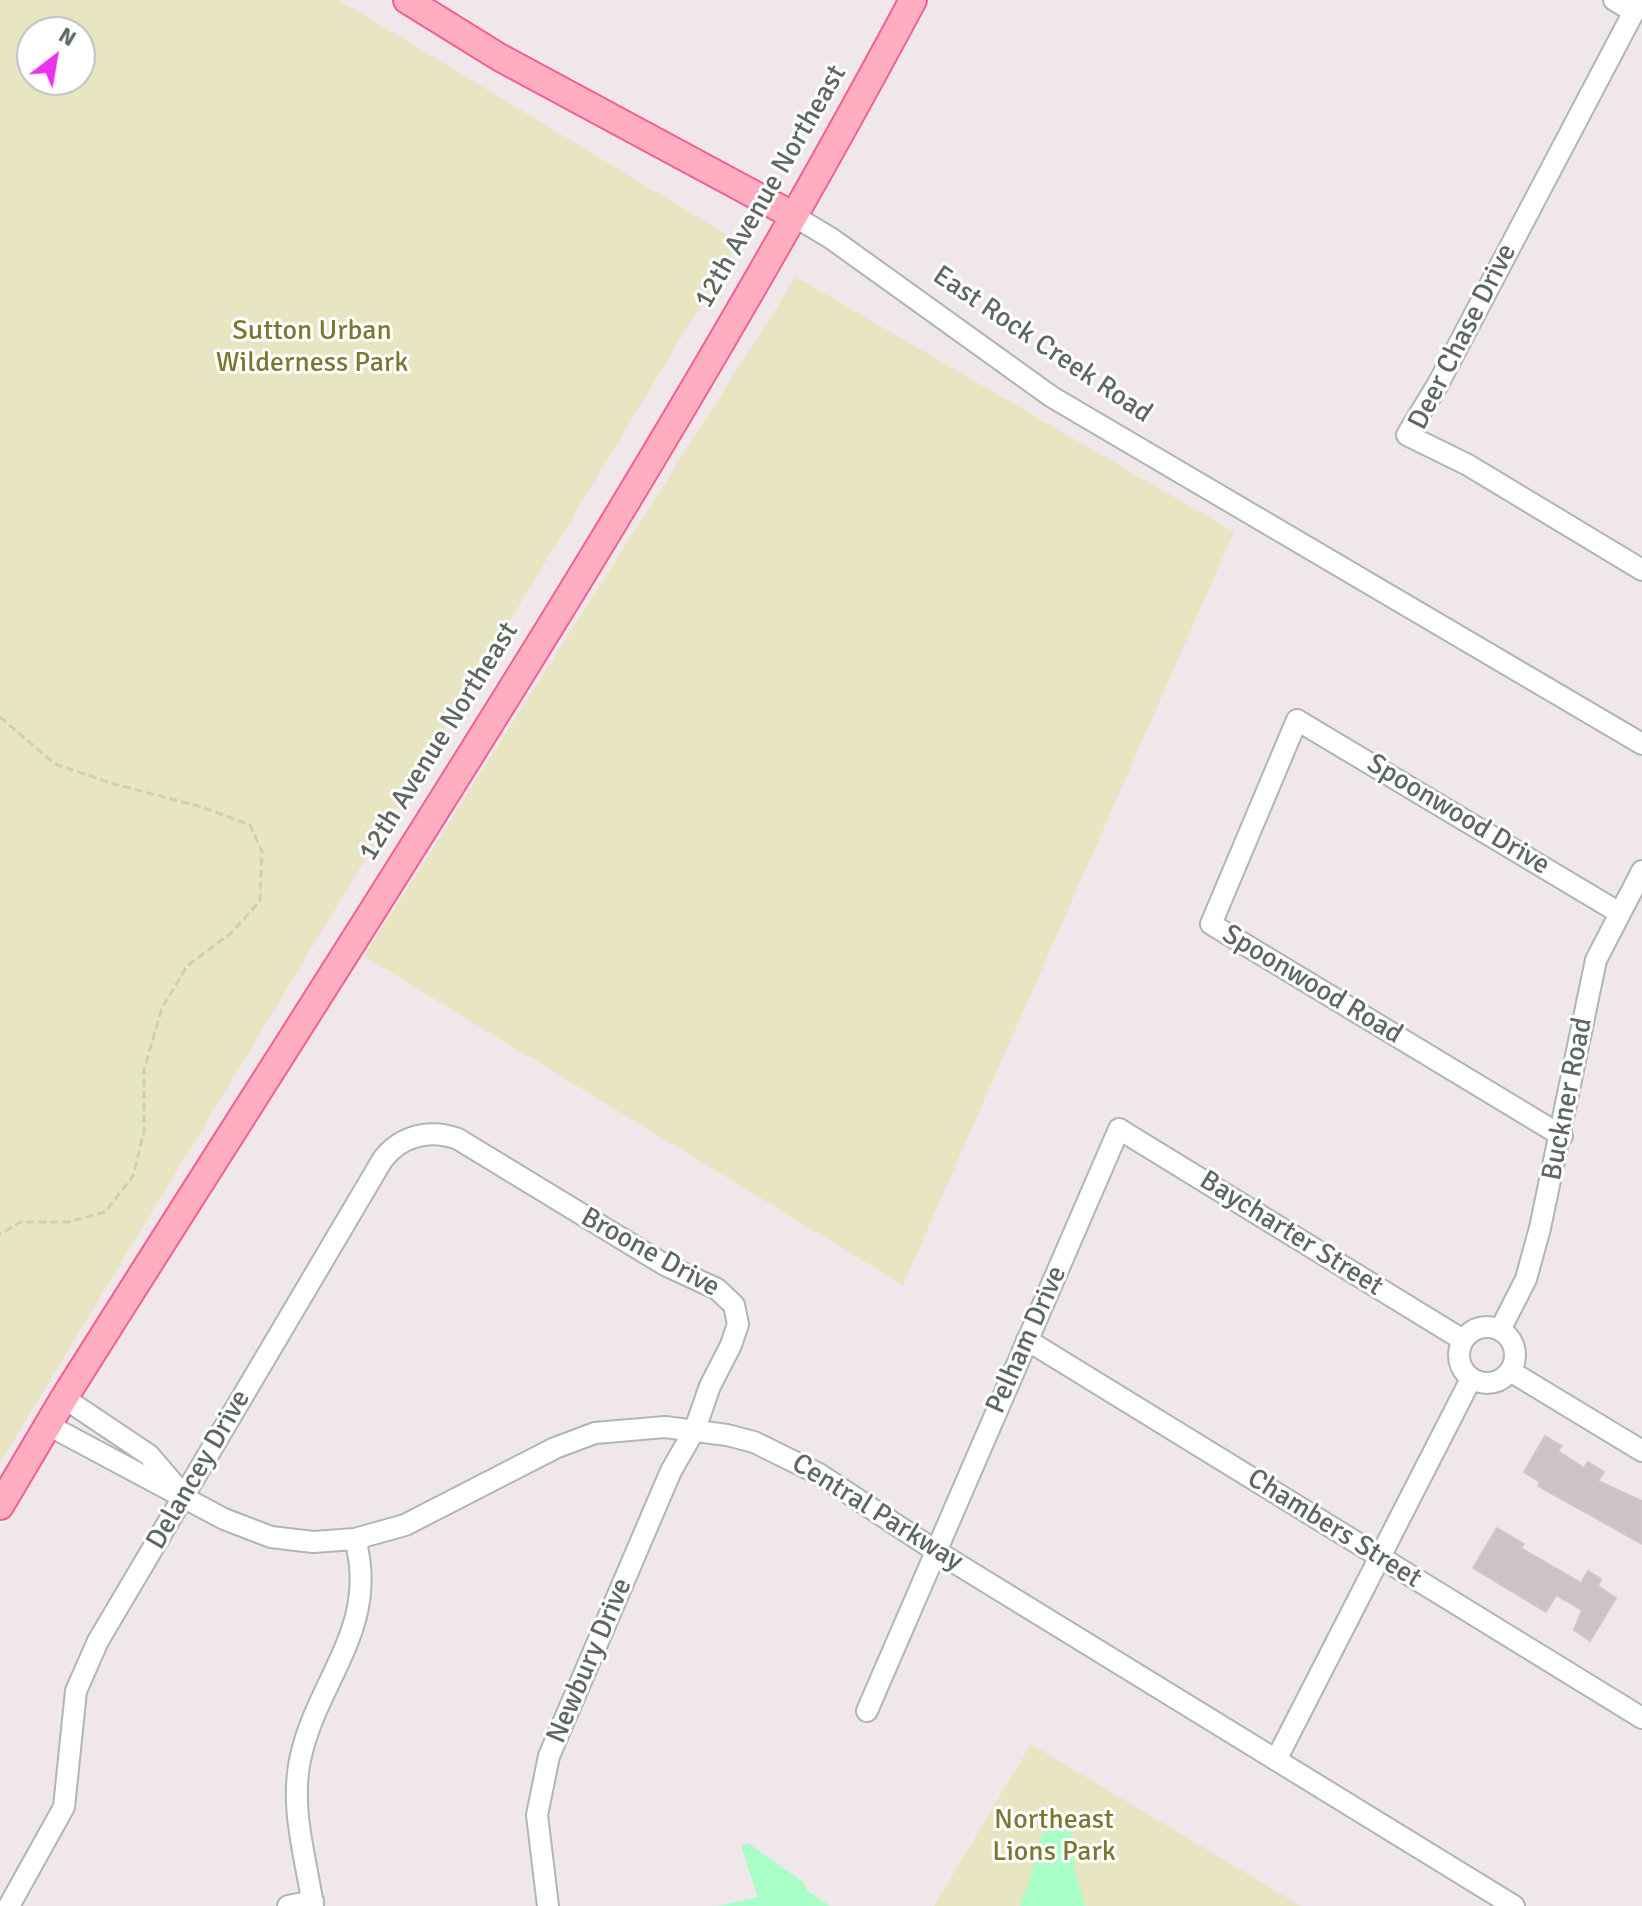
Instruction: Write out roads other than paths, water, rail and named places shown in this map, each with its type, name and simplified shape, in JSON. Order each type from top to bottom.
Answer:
[{"type":"main road","name":"East Rock Creek Road","points":[[407,0],[499,57],[794,216]]},
{"type":"main road","name":"12th Avenue Northeast","points":[[0,1506],[64,1398],[590,561],[794,216],[913,0]]},
{"type":"street","points":[[1614,0],[1637,6]]},
{"type":"street","name":"Deer Chase Drive","points":[[1637,6],[1438,384],[1407,435],[1468,465],[1642,570]]},
{"type":"street","name":"East Rock Creek Road","points":[[794,216],[832,239],[1052,397],[1642,744]]},
{"type":"street","name":"Spoonwood Drive","points":[[1297,720],[1618,912]]},
{"type":"street","name":"Spoonwood Road","points":[[1297,720],[1211,924],[1562,1136]]},
{"type":"street","name":"Buckner Road","points":[[1500,1330],[1526,1279],[1562,1136],[1596,960],[1618,912],[1642,871]]},
{"type":"street","name":"Pelham Drive","points":[[867,1711],[1119,1129]]},
{"type":"street","name":"Baycharter Street","points":[[1119,1129],[1463,1340]]},
{"type":"street","name":"Delancey Drive","points":[[9,1906],[64,1807],[76,1691],[83,1672],[390,1151],[418,1135],[439,1133],[458,1139],[489,1161]]},
{"type":"street","name":"Broone Drive","points":[[489,1161],[665,1265],[729,1298],[738,1324],[695,1429]]},
{"type":"street","points":[[1479,1328],[1500,1330],[1513,1345],[1515,1358],[1510,1371],[1493,1383],[1471,1379],[1459,1360],[1463,1340],[1479,1328]]},
{"type":"street","name":"Chambers Street","points":[[1027,1340],[1642,1718]]},
{"type":"street","points":[[1510,1371],[1642,1451]]},
{"type":"street","points":[[1276,1760],[1471,1379]]},
{"type":"street","name":"Central Parkway","points":[[64,1398],[149,1455],[184,1496]]},
{"type":"street","name":"Central Parkway","points":[[48,1425],[224,1519],[271,1537],[313,1542],[355,1539],[405,1525],[541,1455],[595,1433],[639,1427],[695,1429],[741,1438],[781,1453],[1514,1906]]},
{"type":"street","name":"Newbury Drive","points":[[548,1906],[537,1815],[549,1756],[671,1471],[695,1429]]},
{"type":"street","points":[[288,1906],[313,1904],[303,1861],[297,1780],[304,1744],[358,1613],[363,1575],[355,1539]]},
{"type":"park label","name":"Sutton Urban Wilderness Park","points":[[312,348]]},
{"type":"park label","name":"Northeast Lions Park","points":[[1054,1837]]}]
